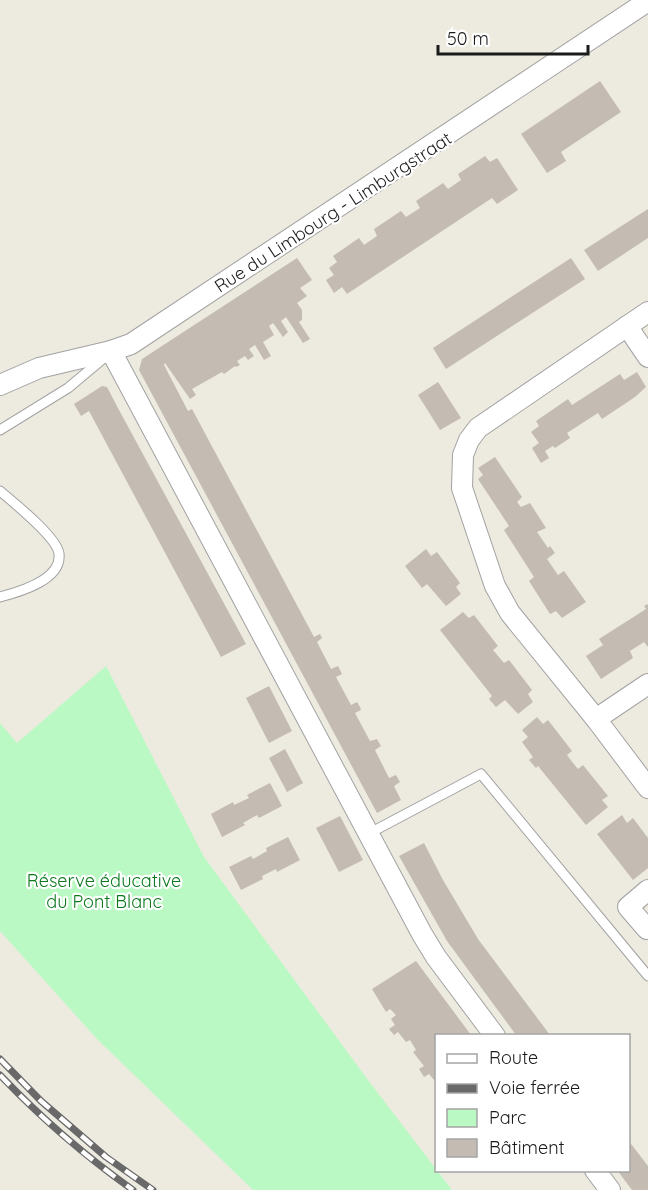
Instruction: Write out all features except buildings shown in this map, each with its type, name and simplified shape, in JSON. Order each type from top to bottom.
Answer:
[{"type":"street","name":"Rue du Limbourg - Limburgstraat","points":[[0,385],[39,368],[111,351],[140,339],[640,3]]},
{"type":"street","points":[[648,312],[486,421],[469,440],[462,463],[464,497],[487,566],[500,596],[510,613],[596,719],[648,788]]},
{"type":"street","points":[[627,326],[648,357]]},
{"type":"street","points":[[111,351],[429,946],[494,1034]]},
{"type":"street","points":[[596,719],[648,684]]},
{"type":"street","points":[[648,890],[628,907],[647,929],[648,927]]},
{"type":"street","points":[[596,1172],[610,1190]]},
{"type":"lane","points":[[0,430],[68,388],[111,351]]},
{"type":"lane","points":[[0,491],[21,508],[56,544],[59,553],[59,561],[52,574],[26,590],[0,597]]},
{"type":"lane","points":[[368,834],[481,774],[648,976]]},
{"type":"green space","name":"Réserve éducative du Pont Blanc","points":[[106,666],[204,857],[435,1168],[435,1172],[438,1172],[452,1190],[253,1190],[97,1039],[0,931],[0,723],[17,743]]},
{"type":"railway","points":[[0,1059],[41,1101],[106,1157],[153,1190]]},
{"type":"railway","points":[[0,1075],[64,1136],[133,1190]]}]
